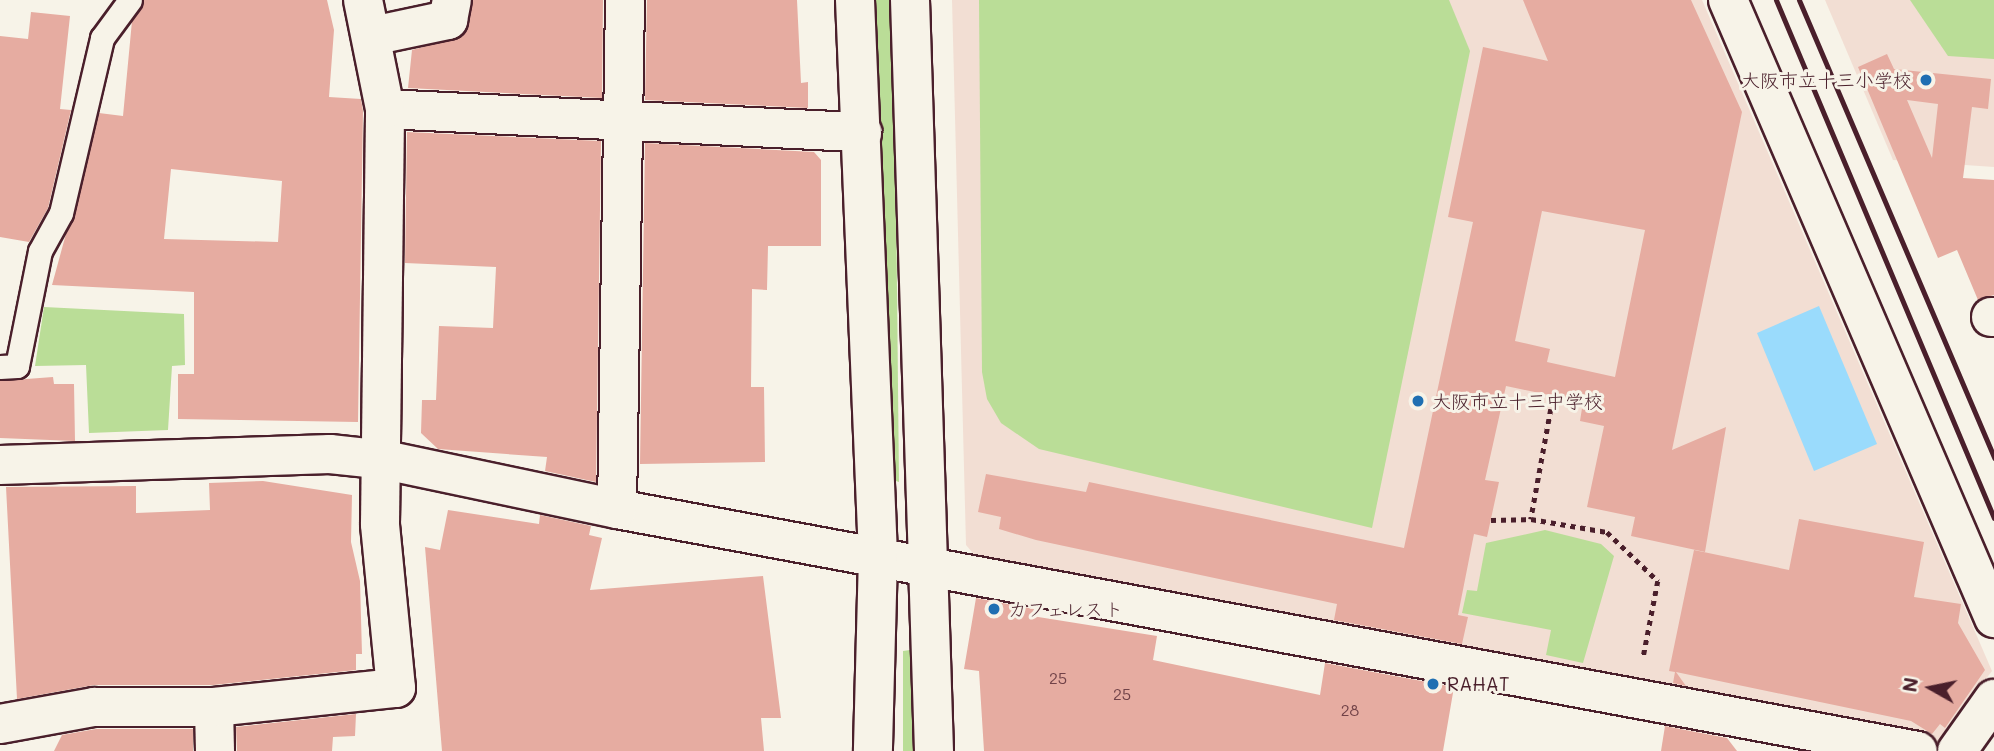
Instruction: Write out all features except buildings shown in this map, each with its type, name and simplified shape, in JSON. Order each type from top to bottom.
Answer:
[{"type":"street","points":[[0,724],[94,707],[214,707],[396,688],[380,524],[385,460],[385,109],[368,18],[447,20],[452,0]]},
{"type":"street","points":[[617,509],[625,0]]},
{"type":"street","points":[[855,0],[878,556],[873,751]]},
{"type":"street","points":[[910,0],[934,751]]},
{"type":"street","points":[[1728,0],[1994,618]]},
{"type":"street","points":[[385,109],[623,123],[862,132]]},
{"type":"street","points":[[0,466],[330,454],[385,460],[617,509],[878,556],[1635,701],[1750,736],[1918,751]]},
{"type":"street","points":[[1957,751],[1994,699]]},
{"type":"street","points":[[214,707],[215,751]]},
{"type":"lane","points":[[0,367],[17,366],[40,251],[61,214],[102,38],[130,0]]},
{"type":"path","points":[[1531,519],[1551,409]]},
{"type":"path","points":[[1491,520],[1531,519],[1607,532],[1658,580],[1635,701]]},
{"type":"shaded area","name":"大阪市立十三中学校","points":[[952,0],[1702,0],[1992,671],[1937,743],[977,558],[966,545]]},
{"type":"shaded area","name":"大阪市立十三小学校","points":[[1825,0],[1994,0],[1994,167],[1893,160]]},
{"type":"green space","points":[[876,0],[894,0],[899,482],[893,480]]},
{"type":"green space","points":[[979,0],[1449,0],[1470,51],[1372,528],[1039,449],[1001,423],[987,399],[982,372]]},
{"type":"green space","points":[[1910,0],[1994,0],[1994,59],[1948,56]]},
{"type":"green space","points":[[44,307],[184,314],[185,365],[172,366],[168,430],[89,433],[86,365],[35,366]]},
{"type":"green space","points":[[1545,530],[1601,544],[1614,556],[1583,663],[1546,655],[1551,630],[1462,613],[1467,590],[1477,591],[1486,543]]},
{"type":"green space","points":[[910,650],[913,751],[903,751],[903,651]]},
{"type":"water","points":[[1819,306],[1877,444],[1814,471],[1757,333]]},
{"type":"railway","points":[[1776,0],[1994,518]]},
{"type":"railway","points":[[1799,0],[1994,458]]},
{"type":"place","name":"大阪市立十三小学校","points":[[1926,80]]},
{"type":"place","name":"大阪市立十三中学校","points":[[1418,401]]},
{"type":"place","name":"カフェレスト","points":[[994,609]]},
{"type":"place","name":"RAHAT","points":[[1433,684]]}]
